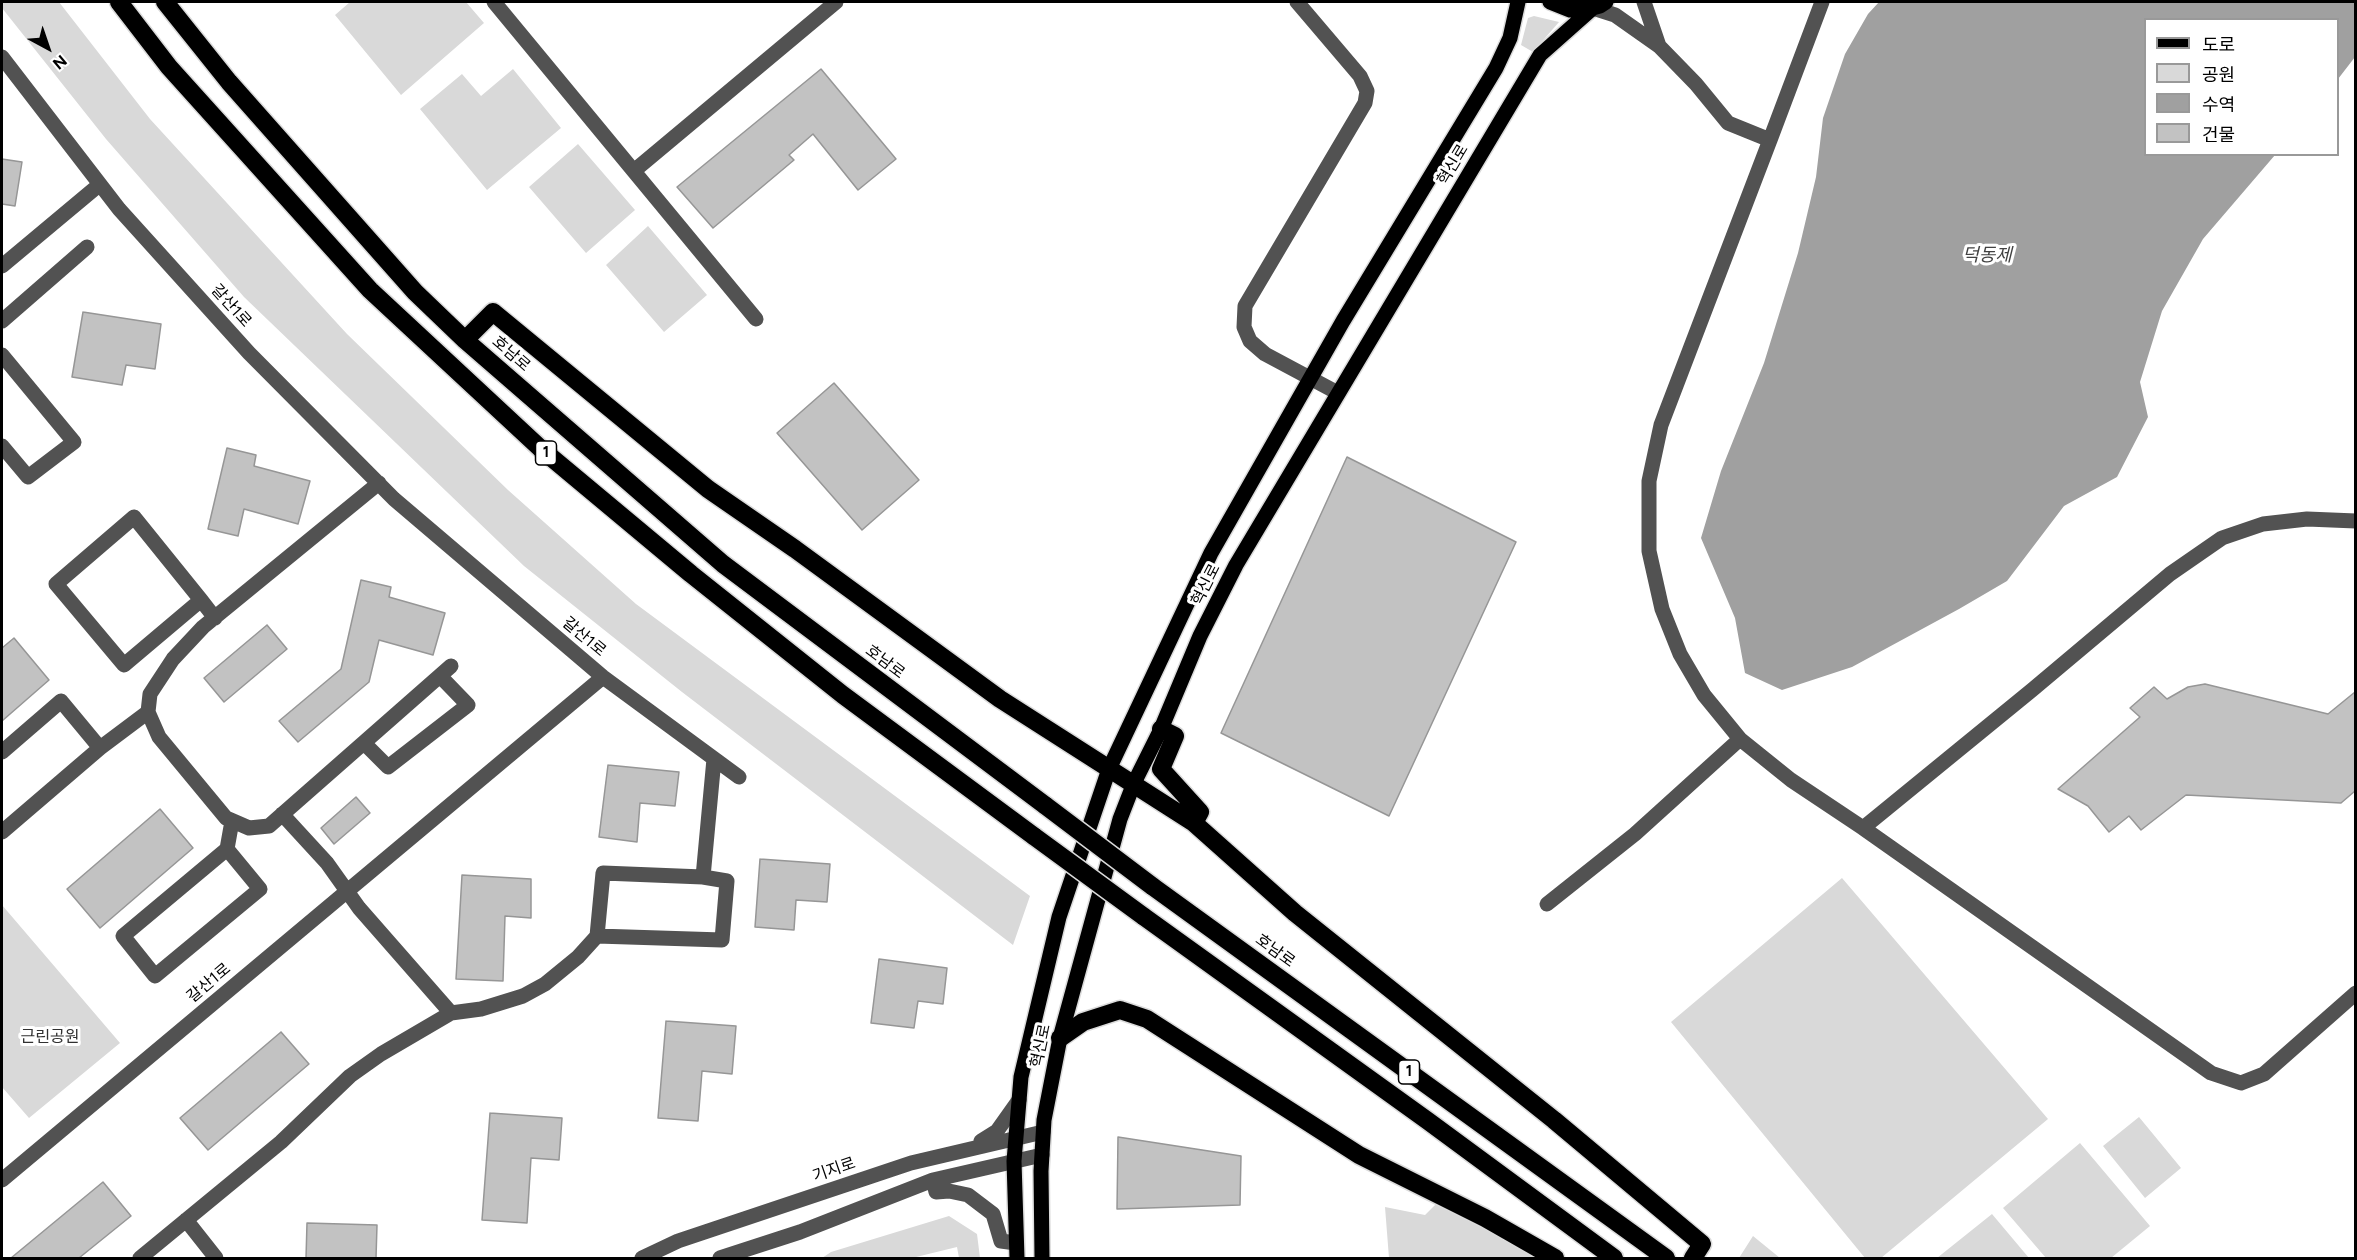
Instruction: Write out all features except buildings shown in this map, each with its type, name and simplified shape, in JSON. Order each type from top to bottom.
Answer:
[{"type":"highway","name":"1","points":[[119,2],[169,67],[370,290],[540,448],[691,574],[843,695],[1614,1258]]},
{"type":"highway","name":"호남로","points":[[165,2],[230,82],[408,283],[465,340],[723,564],[1152,886],[1666,1258]]},
{"type":"highway","points":[[465,340],[494,312],[708,489],[804,555],[1000,699],[1134,783],[1194,824],[1295,913],[1554,1120],[1701,1245],[1693,1258]]},
{"type":"highway","points":[[1161,729],[1175,736],[1161,769],[1200,812],[1194,824]]},
{"type":"highway","points":[[1060,1038],[1083,1022],[1119,1010],[1147,1019],[1359,1155],[1485,1218],[1555,1258]]},
{"type":"main road","name":"혁신로","points":[[1016,1251],[1014,1161],[1021,1077],[1059,917],[1109,769],[1211,553],[1311,377],[1496,69],[1510,38],[1518,2]]},
{"type":"main road","points":[[1550,2],[1570,10],[1585,10],[1600,5]]},
{"type":"main road","name":"혁신로","points":[[1042,1258],[1043,1132],[1060,1038],[1120,819],[1134,783],[1161,729],[1200,636],[1236,565],[1338,393],[1540,56],[1600,5]]},
{"type":"street","points":[[494,2],[756,319]]},
{"type":"street","points":[[635,170],[836,2]]},
{"type":"street","points":[[1297,2],[1360,76],[1367,91],[1365,103],[1245,306],[1244,327],[1250,342],[1266,354],[1338,393]]},
{"type":"street","points":[[1644,2],[1659,46]]},
{"type":"street","points":[[1822,2],[1661,424],[1648,481],[1649,551],[1662,609],[1680,654],[1704,695],[1740,739],[1791,780],[1863,828],[2211,1074],[2241,1083],[2264,1074],[2355,993]]},
{"type":"street","points":[[1600,5],[1659,46],[1728,123],[1770,140]]},
{"type":"street","name":"갈산1로","points":[[2,57],[99,185],[249,353],[394,499],[603,676],[2,1180]]},
{"type":"street","points":[[2,266],[99,185]]},
{"type":"street","points":[[2,321],[87,247]]},
{"type":"street","points":[[2,355],[74,442],[28,477],[2,446]]},
{"type":"street","points":[[364,742],[388,767],[468,705],[446,671],[364,742],[269,826],[249,828],[226,818],[159,737],[148,712],[150,694],[173,659],[214,618],[379,483]]},
{"type":"street","points":[[201,600],[124,665],[56,584],[134,517],[201,600],[214,618]]},
{"type":"street","points":[[1863,828],[2170,574],[2222,538],[2263,524],[2307,519],[2355,520]]},
{"type":"street","points":[[603,676],[739,777]]},
{"type":"street","points":[[2,752],[61,701],[100,748]]},
{"type":"street","points":[[2,832],[100,748],[148,712]]},
{"type":"street","points":[[1547,904],[1635,834],[1740,739]]},
{"type":"street","points":[[704,878],[714,759]]},
{"type":"street","points":[[282,814],[327,863],[359,908],[451,1013]]},
{"type":"street","points":[[227,849],[260,889],[155,976],[123,936],[227,849],[232,821]]},
{"type":"street","points":[[140,1258],[281,1142],[350,1076],[381,1054],[451,1013],[481,1009],[523,996],[545,984],[578,957],[597,936],[603,873],[727,880],[723,940],[597,936]]},
{"type":"street","points":[[970,1148],[997,1131],[1019,1100]]},
{"type":"street","name":"기지로","points":[[642,1258],[678,1241],[911,1163],[1043,1132]]},
{"type":"street","points":[[720,1258],[800,1232],[933,1180],[1042,1155]]},
{"type":"street","points":[[933,1180],[936,1192],[950,1191],[968,1196],[993,1214],[1001,1241],[1016,1251]]},
{"type":"street","points":[[186,1220],[216,1258]]},
{"type":"green space","points":[[2,2],[59,2],[150,119],[347,334],[508,490],[636,604],[1030,896],[1013,945],[682,692],[524,566],[244,297],[106,139],[2,8]]},
{"type":"green space","points":[[350,2],[466,2],[484,23],[401,95],[335,15]]},
{"type":"green space","points":[[1534,16],[1559,22],[1533,52],[1521,45],[1528,18]]},
{"type":"green space","points":[[513,69],[561,128],[487,190],[420,109],[462,74],[481,96]]},
{"type":"green space","points":[[578,144],[635,210],[586,253],[529,187]]},
{"type":"green space","points":[[648,226],[707,295],[664,332],[606,265]]},
{"type":"green space","points":[[1842,878],[2048,1119],[1881,1258],[1865,1258],[1671,1022]]},
{"type":"green space","name":"근린공원","points":[[2,905],[120,1043],[29,1118],[2,1087]]},
{"type":"green space","points":[[2139,1117],[2181,1168],[2145,1198],[2103,1146]]},
{"type":"green space","points":[[2080,1143],[2150,1226],[2111,1258],[2046,1258],[2003,1208]]},
{"type":"green space","points":[[1438,1202],[1539,1256],[1536,1258],[1389,1258],[1385,1207],[1425,1215]]},
{"type":"green space","points":[[1992,1214],[2029,1258],[1937,1258]]},
{"type":"green space","points":[[949,1216],[977,1234],[980,1258],[959,1258],[957,1247],[912,1258],[822,1258],[831,1252]]},
{"type":"green space","points":[[1753,1236],[1780,1258],[1739,1258]]},
{"type":"water","name":"덕동제","points":[[1879,2],[2355,2],[2355,57],[2339,78],[2339,18],[2144,18],[2144,156],[2274,156],[2203,239],[2162,311],[2140,382],[2148,417],[2117,477],[2064,506],[2007,581],[1852,667],[1782,690],[1745,673],[1735,618],[1701,538],[1721,471],[1764,363],[1798,253],[1816,177],[1823,118],[1845,54],[1868,14]]}]
